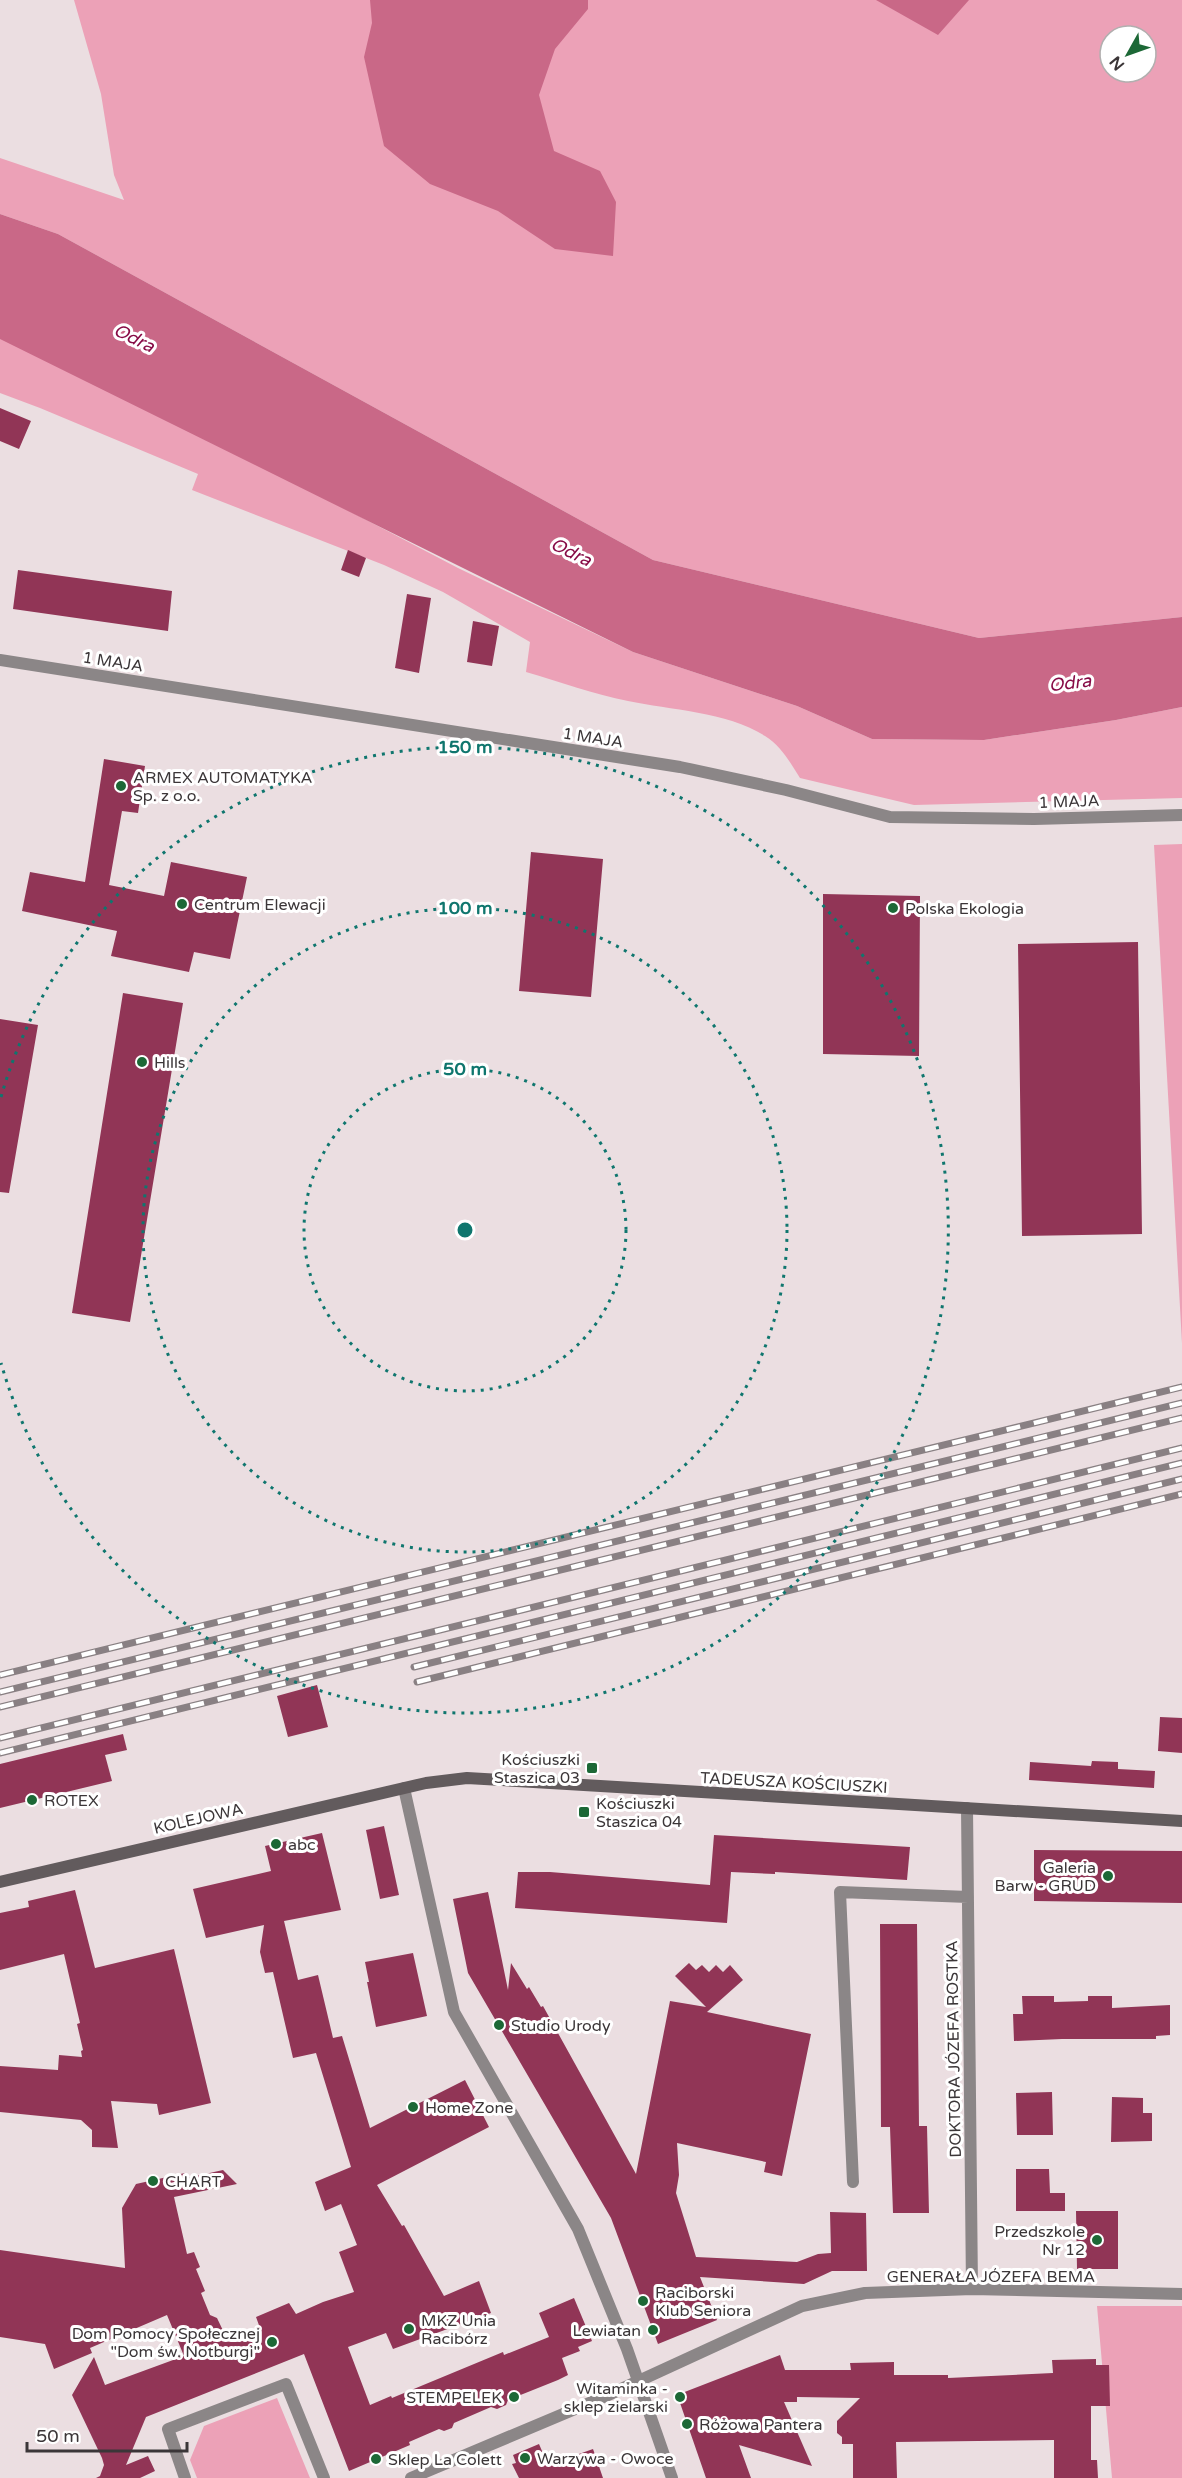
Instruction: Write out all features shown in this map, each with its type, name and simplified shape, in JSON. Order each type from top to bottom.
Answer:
[{"type":"main road","name":"TADEUSZA KOŚCIUSZKI","points":[[404,1788],[426,1783],[476,1779],[1182,1821]]},
{"type":"main road","name":"KOLEJOWA","points":[[0,1882],[404,1788]]},
{"type":"street","name":"1 MAJA","points":[[0,660],[680,767],[786,790],[890,817],[1034,819],[1182,815]]},
{"type":"street","points":[[404,1788],[454,2012],[578,2229],[638,2380],[672,2478]]},
{"type":"street","name":"DOKTORA JÓZEFA ROSTKA","points":[[967,1808],[972,2289]]},
{"type":"street","points":[[853,2182],[840,1892],[968,1897]]},
{"type":"street","name":"GENERAŁA JÓZEFA BEMA","points":[[411,2478],[802,2306],[865,2293],[972,2289],[1182,2294]]},
{"type":"street","points":[[185,2478],[168,2429],[286,2384],[324,2478]]},
{"type":"shaded area","points":[[74,0],[1182,0],[1182,617],[979,638],[653,560],[58,234],[0,214],[0,158],[124,200],[114,175],[101,94]]},
{"type":"shaded area","points":[[0,338],[315,493],[458,568],[633,652],[797,706],[872,739],[984,740],[1116,720],[1182,707],[1182,798],[914,805],[800,778],[785,755],[771,740],[734,722],[615,698],[526,672],[530,642],[443,592],[384,565],[192,490],[198,474],[0,393]]},
{"type":"shaded area","points":[[1182,844],[1182,1343],[1154,845]]},
{"type":"shaded area","points":[[1097,2306],[1182,2306],[1182,2478],[1112,2478]]},
{"type":"shaded area","points":[[277,2398],[310,2478],[197,2478],[190,2460],[204,2426]]},
{"type":"water","points":[[370,0],[588,0],[588,9],[555,49],[539,95],[554,151],[600,171],[616,202],[613,256],[555,249],[498,211],[430,184],[384,146],[364,57],[372,23]]},
{"type":"water","points":[[876,0],[969,0],[938,35]]},
{"type":"water","name":"Odra","points":[[0,214],[58,234],[653,560],[979,638],[1182,617],[1182,707],[1116,720],[984,740],[872,739],[797,706],[633,652],[0,339]]},
{"type":"building","points":[[0,408],[31,421],[19,449],[0,441]]},
{"type":"building","points":[[348,550],[366,558],[359,577],[341,570]]},
{"type":"building","points":[[18,570],[172,591],[168,631],[13,609]]},
{"type":"building","points":[[407,594],[431,598],[419,673],[395,668]]},
{"type":"building","points":[[473,621],[499,626],[492,666],[467,662]]},
{"type":"building","points":[[104,759],[145,766],[138,813],[122,811],[109,885],[164,896],[171,862],[247,877],[230,959],[194,952],[189,972],[111,956],[117,931],[22,911],[30,872],[85,882]]},
{"type":"building","points":[[531,852],[603,859],[591,997],[519,991]]},
{"type":"building","points":[[823,894],[920,896],[919,1056],[823,1054]]},
{"type":"building","points":[[1138,942],[1142,1234],[1022,1236],[1018,944]]},
{"type":"building","points":[[123,993],[183,1003],[130,1322],[72,1313]]},
{"type":"building","points":[[0,1019],[38,1025],[9,1193],[0,1192]]},
{"type":"building","points":[[317,1685],[328,1727],[288,1737],[277,1696]]},
{"type":"building","points":[[1160,1717],[1182,1718],[1182,1753],[1158,1751]]},
{"type":"building","points":[[123,1734],[127,1750],[105,1755],[112,1781],[0,1808],[0,1764]]},
{"type":"building","points":[[1092,1761],[1118,1762],[1118,1769],[1155,1771],[1154,1788],[1029,1780],[1030,1762],[1091,1766]]},
{"type":"building","points":[[384,1826],[399,1895],[380,1899],[366,1830]]},
{"type":"building","points":[[322,1833],[341,1910],[284,1921],[298,1980],[318,1975],[333,2038],[342,2036],[370,2128],[465,2080],[489,2127],[377,2185],[402,2226],[404,2225],[444,2296],[479,2281],[491,2313],[393,2349],[386,2333],[348,2347],[370,2405],[503,2352],[504,2355],[549,2337],[539,2313],[574,2298],[592,2341],[578,2347],[580,2351],[562,2358],[568,2375],[508,2400],[506,2405],[497,2409],[491,2407],[454,2423],[452,2428],[444,2431],[439,2429],[409,2442],[410,2445],[349,2471],[304,2354],[146,2417],[126,2465],[148,2456],[155,2471],[140,2478],[96,2478],[100,2476],[104,2465],[102,2458],[72,2395],[94,2357],[105,2385],[184,2356],[167,2315],[90,2348],[92,2353],[54,2369],[45,2344],[0,2337],[0,2250],[125,2268],[122,2208],[136,2184],[185,2173],[187,2178],[223,2170],[237,2184],[174,2197],[187,2254],[194,2252],[200,2267],[196,2269],[205,2291],[201,2293],[210,2315],[217,2318],[228,2341],[260,2328],[256,2317],[289,2303],[296,2314],[354,2292],[339,2252],[357,2245],[341,2204],[325,2211],[315,2182],[351,2167],[316,2053],[293,2058],[273,1972],[265,1973],[260,1952],[264,1925],[206,1938],[193,1889],[271,1871],[265,1846]]},
{"type":"building","points":[[714,1835],[910,1847],[907,1880],[775,1872],[775,1874],[731,1872],[727,1923],[515,1908],[518,1872],[550,1872],[710,1885]]},
{"type":"building","name":"Galeria Barw - GRUD","points":[[1034,1850],[1182,1851],[1182,1903],[1034,1901]]},
{"type":"building","points":[[75,1890],[95,1968],[174,1949],[211,2103],[159,2115],[157,2104],[111,2101],[118,2148],[92,2147],[92,2130],[81,2120],[0,2112],[0,2066],[58,2070],[59,2055],[82,2057],[81,2051],[83,2050],[77,2024],[80,2023],[64,1954],[0,1970],[0,1913],[29,1907],[28,1901]]},
{"type":"building","points":[[488,1892],[508,1990],[511,1963],[527,1989],[529,1987],[541,2007],[543,2006],[636,2174],[670,2001],[706,2007],[675,1976],[689,1963],[696,1970],[702,1965],[709,1972],[716,1965],[723,1972],[730,1965],[743,1980],[707,2012],[811,2034],[782,2176],[764,2172],[766,2162],[677,2143],[679,2175],[676,2193],[696,2257],[797,2262],[818,2254],[831,2253],[830,2212],[866,2213],[867,2271],[832,2271],[804,2284],[700,2277],[717,2320],[658,2344],[611,2218],[468,1973],[453,1899]]},
{"type":"building","points":[[880,1924],[917,1924],[919,2126],[927,2126],[929,2213],[893,2213],[890,2127],[881,2127]]},
{"type":"building","points":[[413,1953],[427,2016],[376,2027],[365,1962]]},
{"type":"building","points":[[1022,1996],[1054,1996],[1054,2002],[1088,2001],[1088,1996],[1112,1996],[1112,2008],[1170,2005],[1170,2035],[1156,2036],[1156,2039],[1014,2041],[1013,2014],[1023,2014]]},
{"type":"building","points":[[1052,2092],[1053,2135],[1017,2135],[1016,2093]]},
{"type":"building","points":[[1112,2097],[1143,2098],[1143,2113],[1152,2113],[1152,2141],[1111,2142]]},
{"type":"building","points":[[1016,2169],[1049,2169],[1050,2193],[1065,2193],[1065,2211],[1016,2211]]},
{"type":"building","name":"Przedszkole Nr 12","points":[[1076,2211],[1118,2211],[1118,2269],[1077,2269]]},
{"type":"building","points":[[780,2355],[785,2370],[851,2370],[850,2363],[894,2362],[894,2375],[948,2375],[948,2378],[1053,2373],[1052,2360],[1096,2359],[1096,2365],[1109,2365],[1110,2406],[1091,2406],[1091,2460],[1097,2460],[1098,2478],[1054,2478],[1054,2440],[896,2442],[897,2478],[853,2478],[853,2444],[842,2444],[842,2437],[837,2433],[837,2421],[860,2398],[797,2397],[797,2402],[784,2402],[812,2466],[739,2445],[751,2478],[706,2478],[679,2400],[682,2393]]},
{"type":"building","points":[[539,2444],[548,2465],[593,2449],[603,2478],[519,2478],[512,2464],[516,2463],[513,2455]]},
{"type":"railway","points":[[0,1675],[1182,1387]]},
{"type":"railway","points":[[0,1692],[1182,1403]]},
{"type":"railway","points":[[0,1707],[1182,1418]]},
{"type":"railway","points":[[0,1738],[1182,1448]]},
{"type":"railway","points":[[0,1753],[1182,1463]]},
{"type":"railway","points":[[414,1667],[1182,1479]]},
{"type":"railway","points":[[417,1682],[1182,1494]]},
{"type":"place","name":"ARMEX AUTOMATYKA Sp. z o.o.","points":[[121,786]]},
{"type":"place","name":"Centrum Elewacji","points":[[182,904]]},
{"type":"place","name":"Polska Ekologia","points":[[893,908]]},
{"type":"place","name":"Hills","points":[[142,1062]]},
{"type":"place","name":"Kościuszki Staszica 03","points":[[592,1768]]},
{"type":"place","name":"ROTEX","points":[[32,1800]]},
{"type":"place","name":"Kościuszki Staszica 04","points":[[584,1812]]},
{"type":"place","name":"abc","points":[[276,1844]]},
{"type":"place","name":"Galeria Barw - GRUD","points":[[1108,1876]]},
{"type":"place","name":"Studio Urody","points":[[499,2025]]},
{"type":"place","name":"Home Zone","points":[[413,2107]]},
{"type":"place","name":"CHART","points":[[153,2181]]},
{"type":"place","name":"Przedszkole Nr 12","points":[[1097,2240]]},
{"type":"place","name":"Raciborski Klub Seniora","points":[[643,2301]]},
{"type":"place","name":"MKZ Unia Racibórz","points":[[409,2329]]},
{"type":"place","name":"Lewiatan","points":[[653,2330]]},
{"type":"place","name":"Dom Pomocy Społecznej \"Dom św. Notburgi\"","points":[[272,2342]]},
{"type":"place","name":"STEMPELEK","points":[[514,2397]]},
{"type":"place","name":"Witaminka - sklep zielarski","points":[[680,2397]]},
{"type":"place","name":"Różowa Pantera","points":[[687,2424]]},
{"type":"place","name":"Warzywa - Owoce","points":[[525,2458]]},
{"type":"place","name":"Sklep La Colett","points":[[376,2459]]}]
